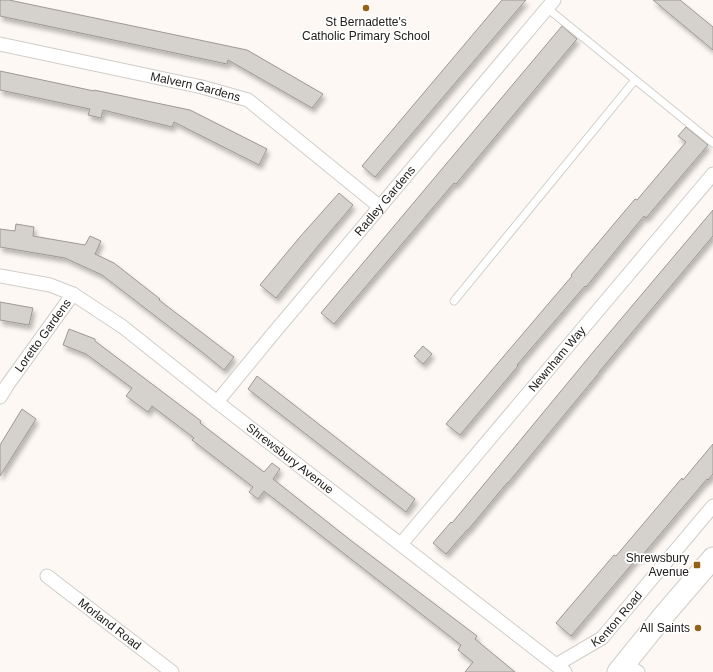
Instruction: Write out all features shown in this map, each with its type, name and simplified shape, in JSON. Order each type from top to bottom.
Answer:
[{"type":"main road","points":[[627,669],[667,611],[713,558]]},
{"type":"street","name":"Radley Gardens","points":[[217,402],[551,4]]},
{"type":"street","name":"Malvern Gardens","points":[[0,44],[202,87],[248,100],[380,207]]},
{"type":"street","name":"Newnham Way","points":[[401,544],[713,174]]},
{"type":"street","name":"Shrewsbury Avenue","points":[[0,276],[50,285],[73,294],[124,327],[217,402],[560,668]]},
{"type":"street","name":"Loretto Gardens","points":[[0,397],[4,383],[73,294]]},
{"type":"street","name":"Kenton Road","points":[[560,668],[602,638],[713,506]]},
{"type":"street","name":"Morland Road","points":[[47,576],[155,667],[172,672]]},
{"type":"lane","points":[[551,4],[635,80],[713,143]]},
{"type":"lane","points":[[454,301],[635,80]]},
{"type":"building","points":[[0,0],[9,0],[247,50],[323,94],[312,108],[228,60],[227,64],[0,16]]},
{"type":"building","points":[[502,0],[526,0],[375,177],[362,166]]},
{"type":"building","points":[[653,0],[680,0],[713,27],[713,50]]},
{"type":"building","points":[[562,26],[577,39],[456,184],[454,183],[334,324],[321,313]]},
{"type":"building","points":[[0,71],[190,110],[267,149],[259,165],[174,122],[172,127],[103,110],[101,118],[88,115],[90,109],[0,90]]},
{"type":"building","points":[[686,127],[708,145],[646,218],[644,216],[586,287],[585,286],[517,365],[518,366],[460,435],[446,424],[572,276],[571,275],[635,199],[637,200],[686,142],[678,136]]},
{"type":"building","points":[[339,193],[353,205],[276,298],[260,285]]},
{"type":"building","points":[[713,210],[713,236],[508,483],[446,554],[433,543],[451,522],[452,523]]},
{"type":"building","points":[[16,224],[34,227],[33,236],[85,245],[90,236],[101,241],[95,254],[114,263],[160,299],[159,300],[234,357],[224,370],[102,275],[65,258],[0,247],[0,229],[15,231]]},
{"type":"building","points":[[0,302],[33,308],[29,325],[0,320]]},
{"type":"building","points":[[69,329],[95,339],[95,341],[201,421],[200,423],[264,472],[272,463],[280,469],[273,479],[477,636],[475,639],[515,672],[465,672],[473,662],[458,650],[461,645],[264,491],[258,499],[249,492],[253,487],[192,440],[194,438],[152,406],[148,412],[126,396],[132,388],[86,354],[63,345]]},
{"type":"building","points":[[423,346],[432,354],[423,364],[414,356]]},
{"type":"building","points":[[257,376],[415,499],[406,512],[248,389]]},
{"type":"building","points":[[22,409],[36,419],[0,476],[0,445]]},
{"type":"building","points":[[713,444],[713,474],[708,480],[707,479],[640,558],[638,557],[571,636],[556,623],[614,555],[616,556]]},
{"type":"place","name":"St Bernadette's Catholic Primary School","points":[[366,8]]},
{"type":"place","name":"Shrewsbury Avenue","points":[[697,565]]},
{"type":"place","name":"All Saints","points":[[698,628]]}]
